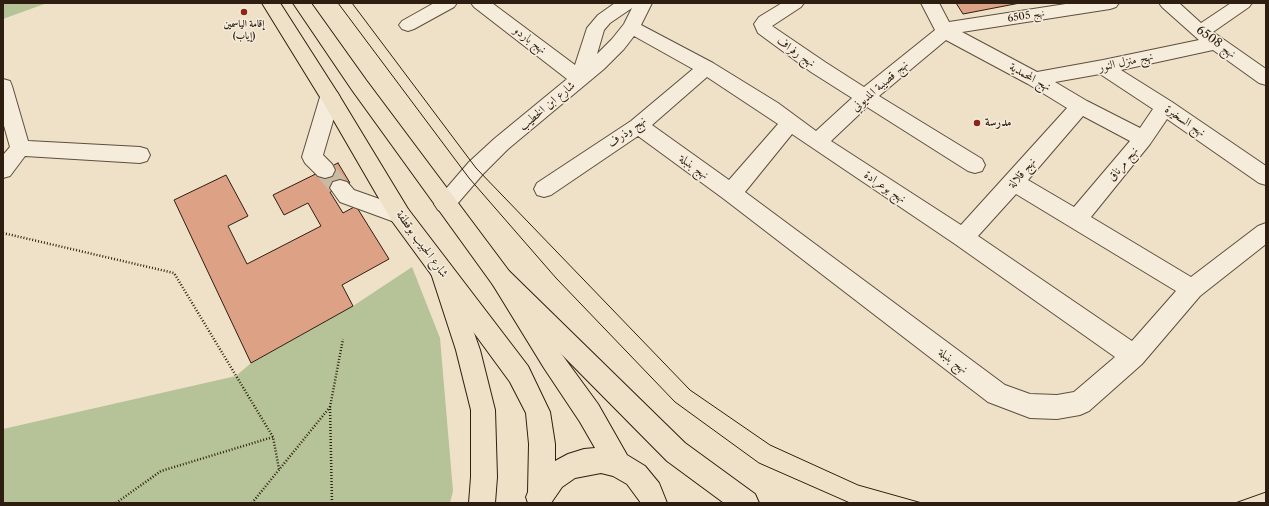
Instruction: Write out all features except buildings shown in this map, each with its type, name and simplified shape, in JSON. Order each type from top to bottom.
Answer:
[{"type":"main road","name":"شارع الحبيب بوقطفة","points":[[271,3],[330,97],[400,215],[518,374],[538,412],[542,444],[538,497]]},
{"type":"main road","points":[[302,3],[445,204],[501,278],[552,360],[589,413],[618,464]]},
{"type":"main road","points":[[441,270],[468,350],[483,410],[484,477],[482,503]]},
{"type":"main road","points":[[501,278],[676,452],[746,503]]},
{"type":"main road","points":[[538,497],[553,478],[568,467],[584,462],[601,460],[618,464],[636,475],[650,492],[654,503]]},
{"type":"street","points":[[408,25],[448,3]]},
{"type":"street","name":"نهج باردو","points":[[480,3],[558,61],[579,79]]},
{"type":"street","points":[[579,79],[596,28],[604,19],[627,3]]},
{"type":"street","name":"شارع ابن الخطيب","points":[[445,204],[476,168],[501,144],[579,79],[618,44],[631,27],[643,3]]},
{"type":"street","points":[[761,3],[778,13]]},
{"type":"street","name":"نهج رفراف","points":[[795,3],[765,21],[763,24],[764,29],[818,67],[975,165]]},
{"type":"street","points":[[930,3],[944,30]]},
{"type":"street","name":"نهج 6505","points":[[944,30],[1110,3]]},
{"type":"street","name":"نهج 6508","points":[[1168,3],[1200,32],[1266,78]]},
{"type":"street","points":[[1200,32],[1243,3]]},
{"type":"street","name":"نهج بوعرادة","points":[[631,27],[706,68],[791,122],[818,142],[962,238],[1134,356]]},
{"type":"street","name":"نهج المحمدية","points":[[944,30],[1035,79],[1080,106],[1143,139]]},
{"type":"street","name":"نهج قصيبة المديوني","points":[[818,142],[866,96],[944,30]]},
{"type":"street","name":"نهج منزل النور","points":[[1035,79],[1103,67],[1216,43]]},
{"type":"street","name":"نهج السخيرة","points":[[1103,67],[1165,107],[1266,176]]},
{"type":"street","name":"نهج وذرف","points":[[544,190],[638,126],[706,68]]},
{"type":"street","points":[[3,86],[20,148]]},
{"type":"street","points":[[324,170],[312,157],[330,97]]},
{"type":"street","name":"نهج قلالة","points":[[962,238],[1014,182],[1080,106]]},
{"type":"street","name":"نهج مرناق","points":[[1077,218],[1143,139],[1165,107]]},
{"type":"street","points":[[731,193],[791,122]]},
{"type":"street","name":"نهج بنبلة","points":[[638,126],[731,193],[997,394],[1030,406],[1057,407],[1080,403],[1134,356],[1192,289],[1266,232]]},
{"type":"street","points":[[20,148],[140,155]]},
{"type":"street","points":[[3,170],[20,148]]},
{"type":"street","points":[[1014,182],[1077,218],[1192,289]]},
{"type":"street","points":[[340,188],[347,196],[400,215]]},
{"type":"path","points":[[3,233],[174,273],[273,437],[279,469]]},
{"type":"path","points":[[332,503],[330,407],[343,339]]},
{"type":"path","points":[[252,503],[330,407]]},
{"type":"path","points":[[116,503],[161,471],[273,437]]},
{"type":"green space","points":[[3,3],[47,3],[3,19]]},
{"type":"green space","points":[[412,267],[440,338],[453,491],[450,503],[3,503],[3,429],[236,376],[251,363],[353,306]]},
{"type":"tunnel","points":[[325,170],[340,188]]},
{"type":"tram line","points":[[338,3],[469,178],[556,278],[675,402],[759,463],[850,503]]},
{"type":"tram line","points":[[352,3],[476,168],[690,390],[770,445],[858,485],[922,503]]},
{"type":"tram line","points":[[1235,503],[1266,492]]},
{"type":"place","name":"إقامة الياسمين (إياب)","points":[[244,12]]},
{"type":"place","name":"مدرسة","points":[[977,123]]}]
